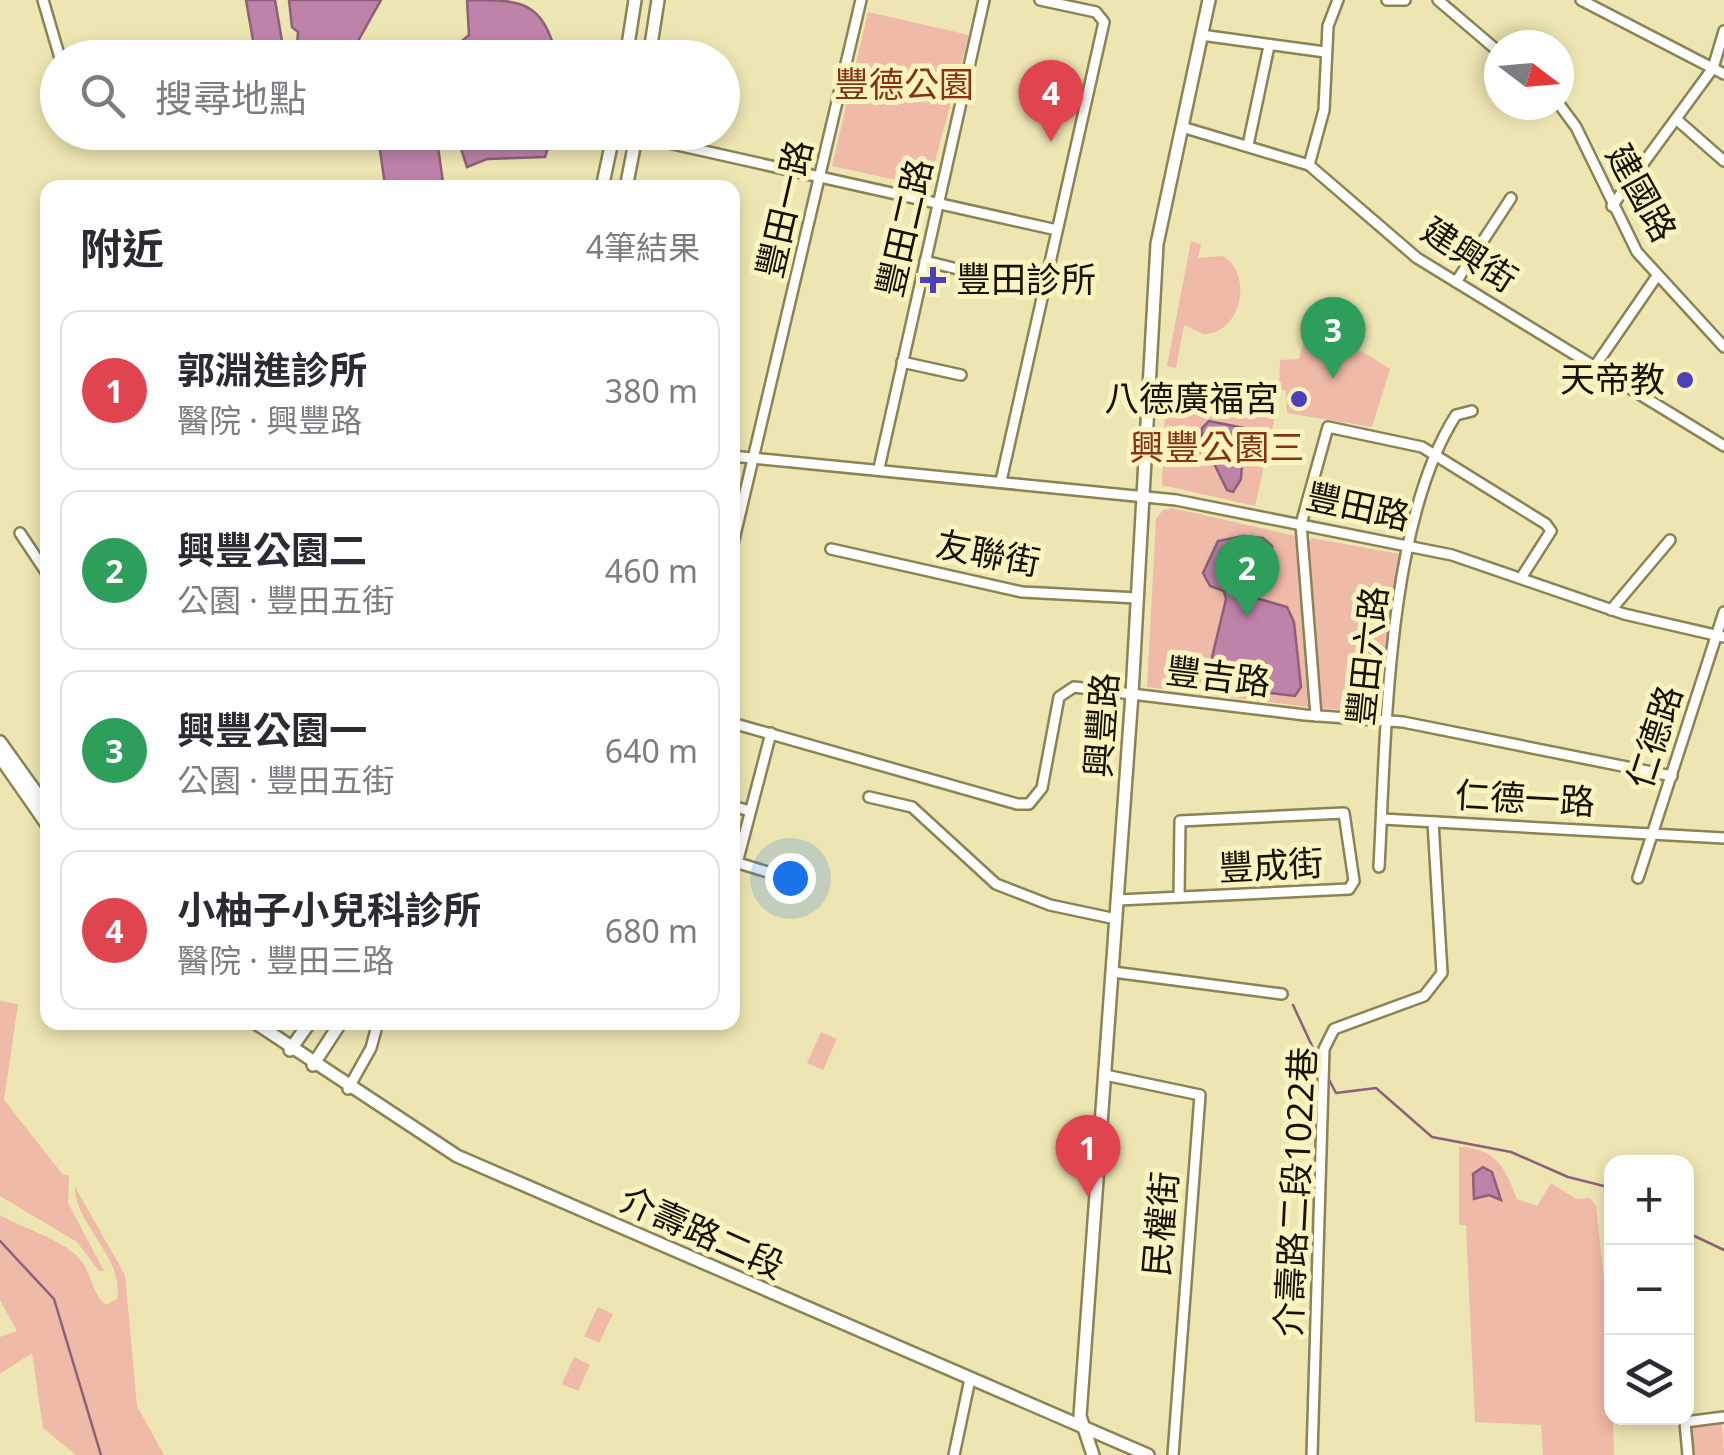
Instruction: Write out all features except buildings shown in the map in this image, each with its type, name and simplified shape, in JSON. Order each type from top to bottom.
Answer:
[{"type":"main road","points":[[629,40],[635,0]]},
{"type":"main road","points":[[652,40],[658,0]]},
{"type":"main road","name":"興豐路","points":[[1081,1429],[1132,694],[1157,244],[1209,0]]},
{"type":"main road","points":[[604,180],[612,150]]},
{"type":"main road","points":[[628,180],[634,150]]},
{"type":"main road","points":[[0,742],[40,798]]},
{"type":"main road","points":[[0,757],[40,814]]},
{"type":"main road","name":"介壽路二段","points":[[264,1030],[348,1089],[457,1156],[1148,1455]]},
{"type":"main road","points":[[290,1050],[304,1030]]},
{"type":"main road","points":[[313,1065],[336,1030]]},
{"type":"main road","points":[[1081,1429],[1094,1455]]},
{"type":"street","points":[[42,0],[54,40]]},
{"type":"street","name":"豐田一路","points":[[740,518],[861,0]]},
{"type":"street","name":"豐田二路","points":[[879,468],[984,0]]},
{"type":"street","points":[[1001,480],[1104,22],[1101,14],[1040,0]]},
{"type":"street","points":[[1308,166],[1324,110],[1325,52],[1338,0]]},
{"type":"street","points":[[1387,0],[1404,0]]},
{"type":"street","points":[[1438,0],[1484,39]]},
{"type":"street","points":[[1581,0],[1724,74]]},
{"type":"street","points":[[1612,206],[1713,68],[1724,30]]},
{"type":"street","points":[[1201,35],[1325,52]]},
{"type":"street","points":[[1248,145],[1269,46]]},
{"type":"street","points":[[1676,119],[1724,161]]},
{"type":"street","name":"建國路","points":[[1571,120],[1627,236],[1657,276],[1724,347]]},
{"type":"street","name":"建興街","points":[[1182,127],[1308,166],[1417,258],[1724,446]]},
{"type":"street","points":[[707,150],[1056,230]]},
{"type":"street","points":[[1456,282],[1511,198]]},
{"type":"street","points":[[925,261],[978,274]]},
{"type":"street","points":[[1595,366],[1657,276]]},
{"type":"street","points":[[902,362],[962,375]]},
{"type":"street","name":"豐田六路","points":[[1379,867],[1388,720],[1408,546],[1436,454],[1456,415],[1472,411]]},
{"type":"street","points":[[1316,716],[1301,524],[1328,427],[1436,454],[1549,527],[1545,544],[1522,578]]},
{"type":"street","name":"豐田路","points":[[740,456],[1142,496],[1301,524],[1476,561],[1611,610],[1720,636]]},
{"type":"street","points":[[20,533],[40,563]]},
{"type":"street","points":[[1611,610],[1670,540]]},
{"type":"street","name":"友聯街","points":[[832,549],[1022,592],[1137,598]]},
{"type":"street","name":"仁德路","points":[[1638,878],[1720,636],[1724,612]]},
{"type":"street","name":"豐吉路","points":[[740,725],[1030,804],[1042,788],[1063,691],[1074,687],[1316,716],[1388,720],[1672,776]]},
{"type":"street","points":[[740,845],[771,733]]},
{"type":"street","points":[[869,797],[912,807],[996,884],[1050,905],[1116,919]]},
{"type":"street","points":[[740,808],[750,811]]},
{"type":"street","name":"豐成街","points":[[1118,900],[1178,898],[1350,890],[1354,881],[1344,814],[1180,822],[1178,898]]},
{"type":"street","name":"仁德一路","points":[[1382,819],[1724,838]]},
{"type":"street","name":"介壽路二段1022巷","points":[[1312,1455],[1326,1037],[1334,1029],[1424,996],[1442,973],[1433,822]]},
{"type":"street","points":[[740,863],[770,872]]},
{"type":"street","points":[[1113,972],[1282,994]]},
{"type":"street","points":[[348,1089],[372,1048],[376,1030]]},
{"type":"street","name":"民權街","points":[[1106,1075],[1200,1095],[1174,1455]]},
{"type":"street","points":[[954,1455],[970,1379]]},
{"type":"street","points":[[1694,1419],[1724,1417]]},
{"type":"street","points":[[1685,1425],[1688,1455]]},
{"type":"green space","name":"豐德公園","points":[[868,12],[969,35],[928,187],[832,166]]},
{"type":"green space","points":[[1191,241],[1201,244],[1198,258],[1223,256],[1233,265],[1238,276],[1239,302],[1227,325],[1216,332],[1203,334],[1184,325],[1176,368],[1167,366]]},
{"type":"green space","points":[[1310,319],[1390,369],[1372,427],[1287,413],[1286,391],[1279,389],[1280,360],[1299,359]]},
{"type":"green space","name":"興豐公園三","points":[[1166,394],[1277,407],[1255,506],[1162,485]]},
{"type":"green space","points":[[1172,508],[1296,536],[1308,707],[1147,687],[1156,519],[1163,510]]},
{"type":"green space","points":[[1312,538],[1399,554],[1382,703],[1377,713],[1321,708],[1309,542]]},
{"type":"green space","points":[[0,1001],[18,1004],[4,1100],[63,1175],[69,1175],[68,1203],[104,1271],[99,1271],[77,1242],[0,1196]]},
{"type":"green space","points":[[821,1032],[837,1039],[823,1070],[807,1063]]},
{"type":"green space","points":[[1459,1147],[1482,1151],[1497,1161],[1517,1199],[1537,1206],[1551,1183],[1576,1199],[1590,1198],[1596,1206],[1604,1281],[1604,1425],[1613,1425],[1614,1455],[1543,1455],[1541,1425],[1475,1422],[1466,1225],[1459,1225]]},
{"type":"green space","points":[[75,1187],[125,1275],[137,1406],[164,1455],[76,1455],[43,1428],[32,1353],[0,1374],[0,1337],[17,1331],[0,1300],[0,1215],[70,1250],[83,1263],[101,1300],[106,1305],[117,1299],[114,1270],[83,1215]]},
{"type":"green space","points":[[598,1307],[613,1314],[599,1343],[584,1336]]},
{"type":"green space","points":[[574,1357],[590,1365],[578,1391],[562,1384]]},
{"type":"green space","points":[[1722,1422],[1724,1455],[1692,1455],[1690,1429],[1694,1424]]},
{"type":"shaded area","points":[[246,0],[275,0],[282,40],[253,40]]},
{"type":"shaded area","points":[[289,0],[381,0],[359,40],[297,40],[298,32],[292,27]]},
{"type":"shaded area","points":[[467,0],[502,1],[527,7],[536,14],[552,40],[463,40],[469,35]]},
{"type":"shaded area","points":[[380,150],[438,150],[443,180],[384,180]]},
{"type":"shaded area","points":[[462,150],[547,150],[545,157],[487,159],[467,167]]},
{"type":"shaded area","points":[[1209,421],[1244,428],[1241,479],[1233,492],[1227,490],[1202,439],[1202,428]]},
{"type":"shaded area","points":[[1243,536],[1263,538],[1272,546],[1272,560],[1251,583],[1249,596],[1287,607],[1294,622],[1301,687],[1295,696],[1220,687],[1208,674],[1226,599],[1224,591],[1210,586],[1203,573],[1218,541]]},
{"type":"shaded area","points":[[1483,1167],[1492,1172],[1501,1200],[1489,1195],[1474,1199],[1473,1174]]},
{"type":"waterway","points":[[1293,1005],[1320,1063]]},
{"type":"waterway","points":[[1326,1074],[1336,1093],[1376,1088],[1432,1137],[1511,1152],[1568,1177],[1604,1186]]},
{"type":"waterway","points":[[1694,1236],[1724,1250]]},
{"type":"waterway","points":[[0,1241],[54,1299],[101,1455]]},
{"type":"place","name":"小柚子小兒科診所","points":[[1051,142]]},
{"type":"place","name":"豐田診所","points":[[933,280]]},
{"type":"place","name":"興豐公園一","points":[[1333,379]]},
{"type":"place","name":"天帝教","points":[[1685,380]]},
{"type":"place","name":"八德廣福宮","points":[[1299,399]]},
{"type":"place","name":"興豐公園二","points":[[1247,617]]},
{"type":"place","name":"郭淵進診所","points":[[1088,1197]]}]
